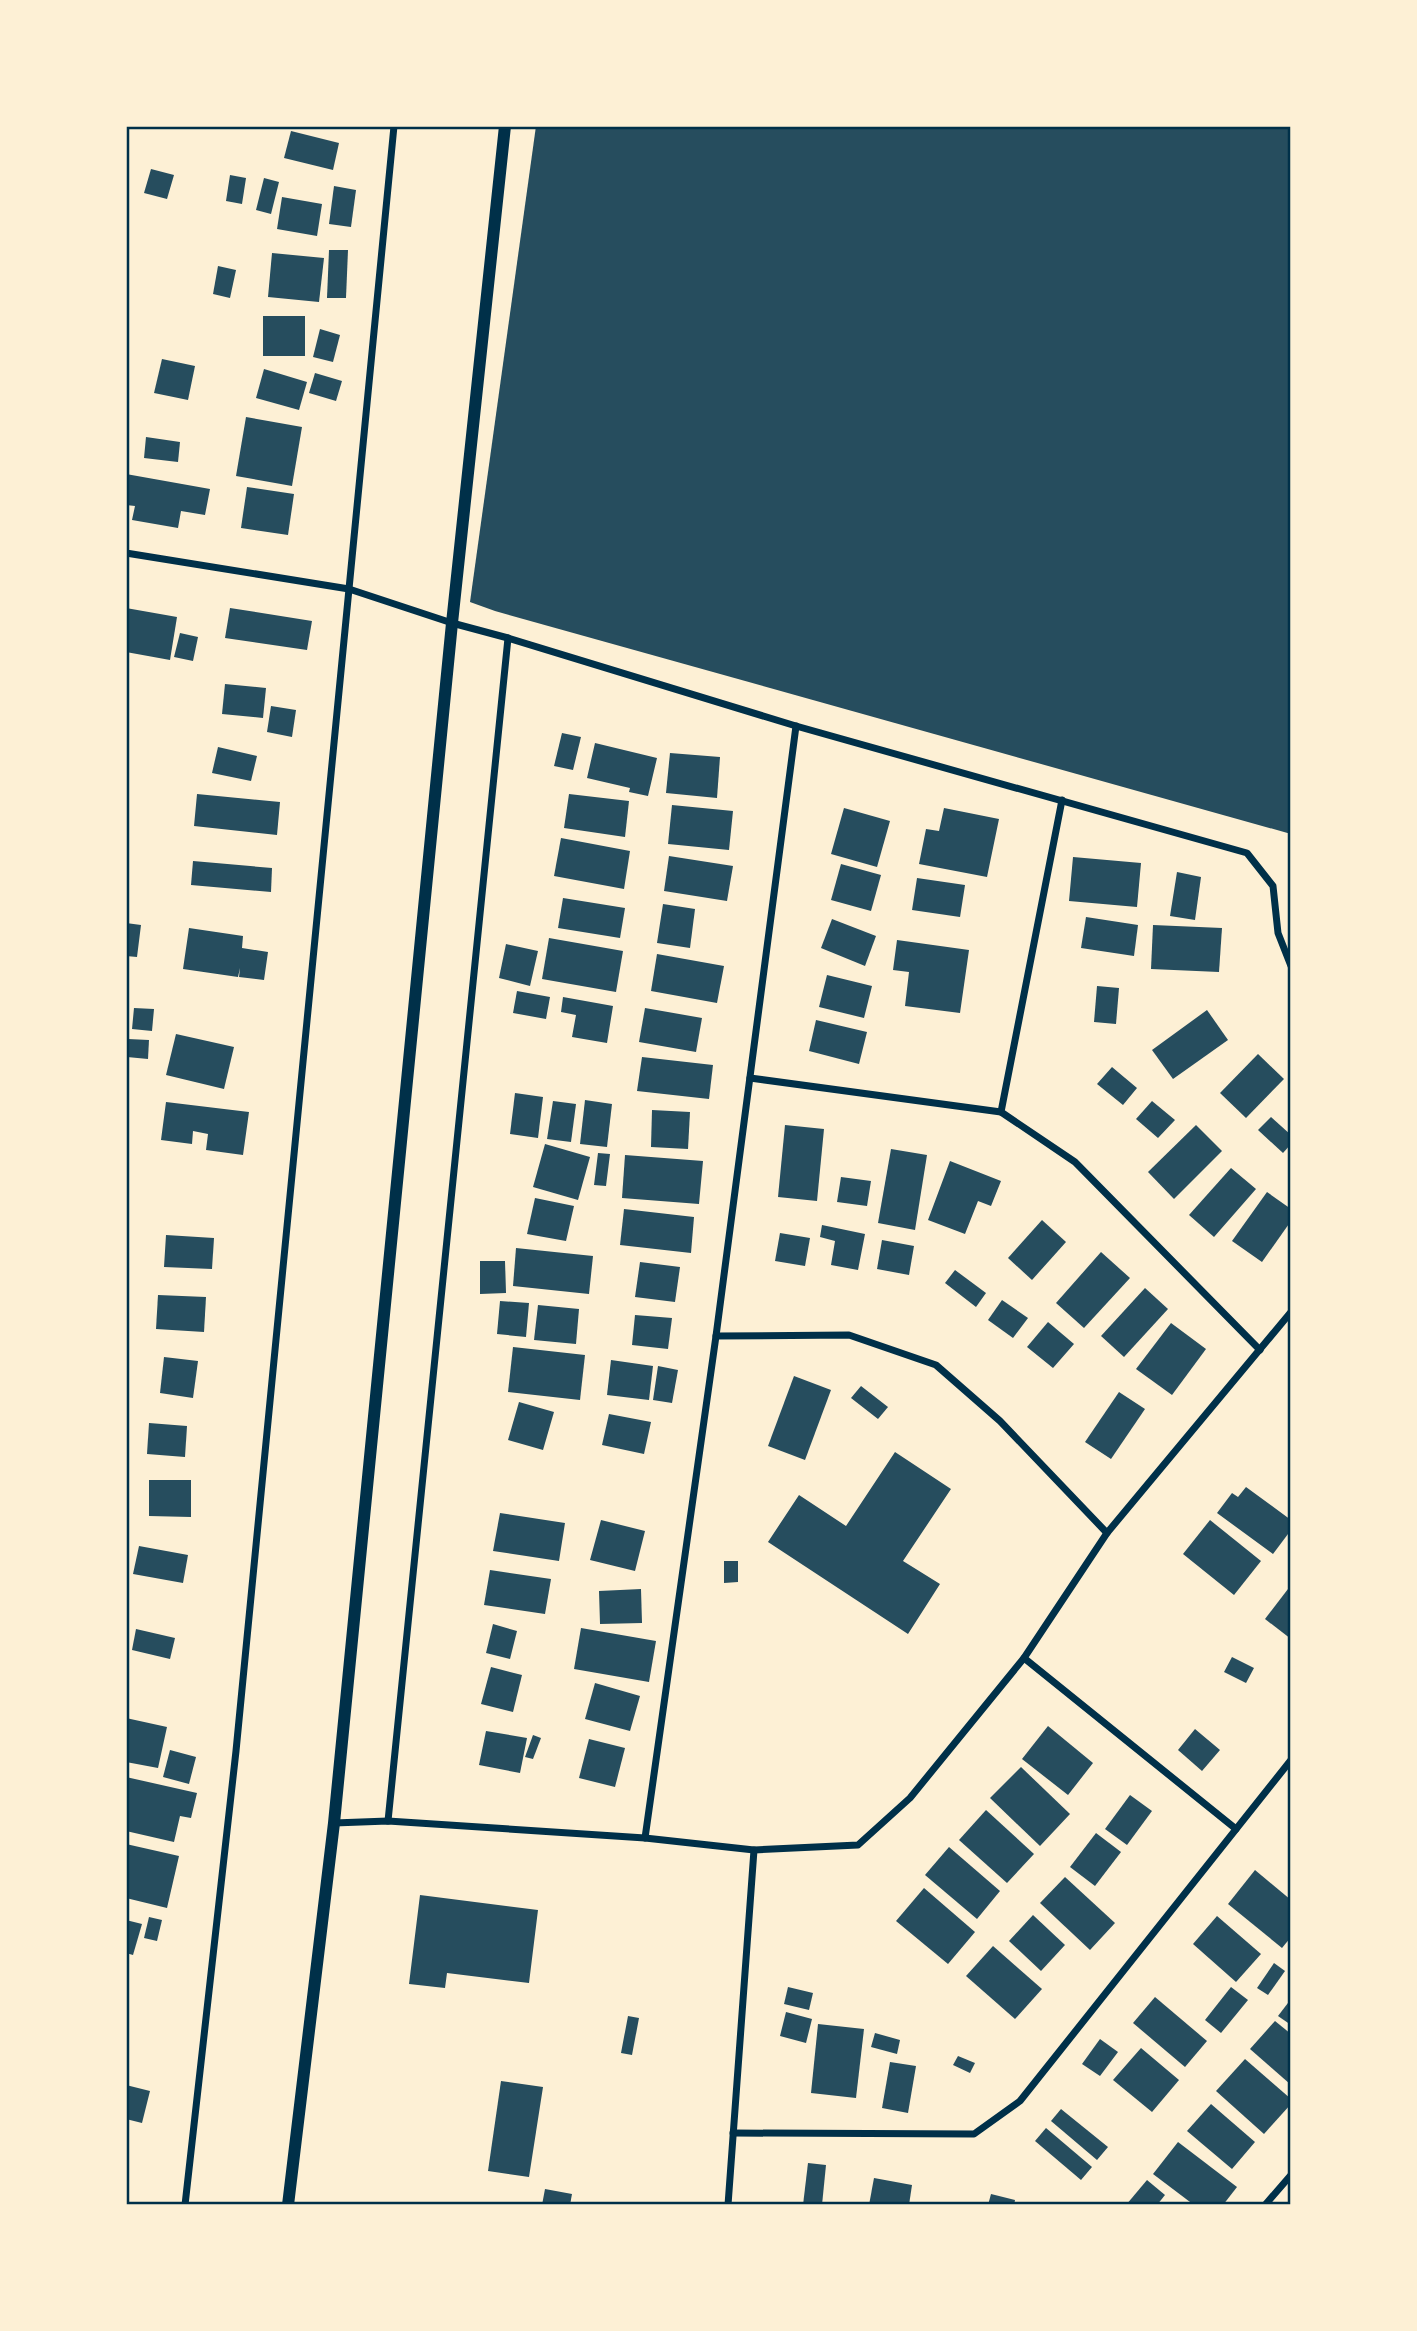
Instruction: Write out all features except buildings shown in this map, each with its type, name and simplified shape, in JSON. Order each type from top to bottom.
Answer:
[{"type":"street","points":[[185,2205],[237,1737],[394,126]]},
{"type":"street","points":[[288,2205],[334,1823],[452,623],[505,126]]},
{"type":"street","points":[[126,553],[349,589],[452,623],[796,726],[1247,853],[1273,886],[1278,933],[1291,966]]},
{"type":"street","points":[[388,1821],[509,638]]},
{"type":"street","points":[[645,1838],[716,1336],[796,726]]},
{"type":"street","points":[[1001,1112],[1062,800]]},
{"type":"street","points":[[750,1078],[1001,1112],[1075,1162],[1260,1350]]},
{"type":"street","points":[[334,1823],[388,1821],[645,1838],[754,1850],[858,1845],[910,1798],[1024,1658],[1107,1533],[1291,1312]]},
{"type":"street","points":[[716,1336],[849,1335],[936,1365],[1000,1421],[1107,1533]]},
{"type":"street","points":[[1024,1658],[1236,1829]]},
{"type":"street","points":[[733,2133],[974,2134],[1020,2101],[1291,1760]]},
{"type":"street","points":[[727,2205],[754,1850]]},
{"type":"street","points":[[1265,2205],[1291,2175]]}]
